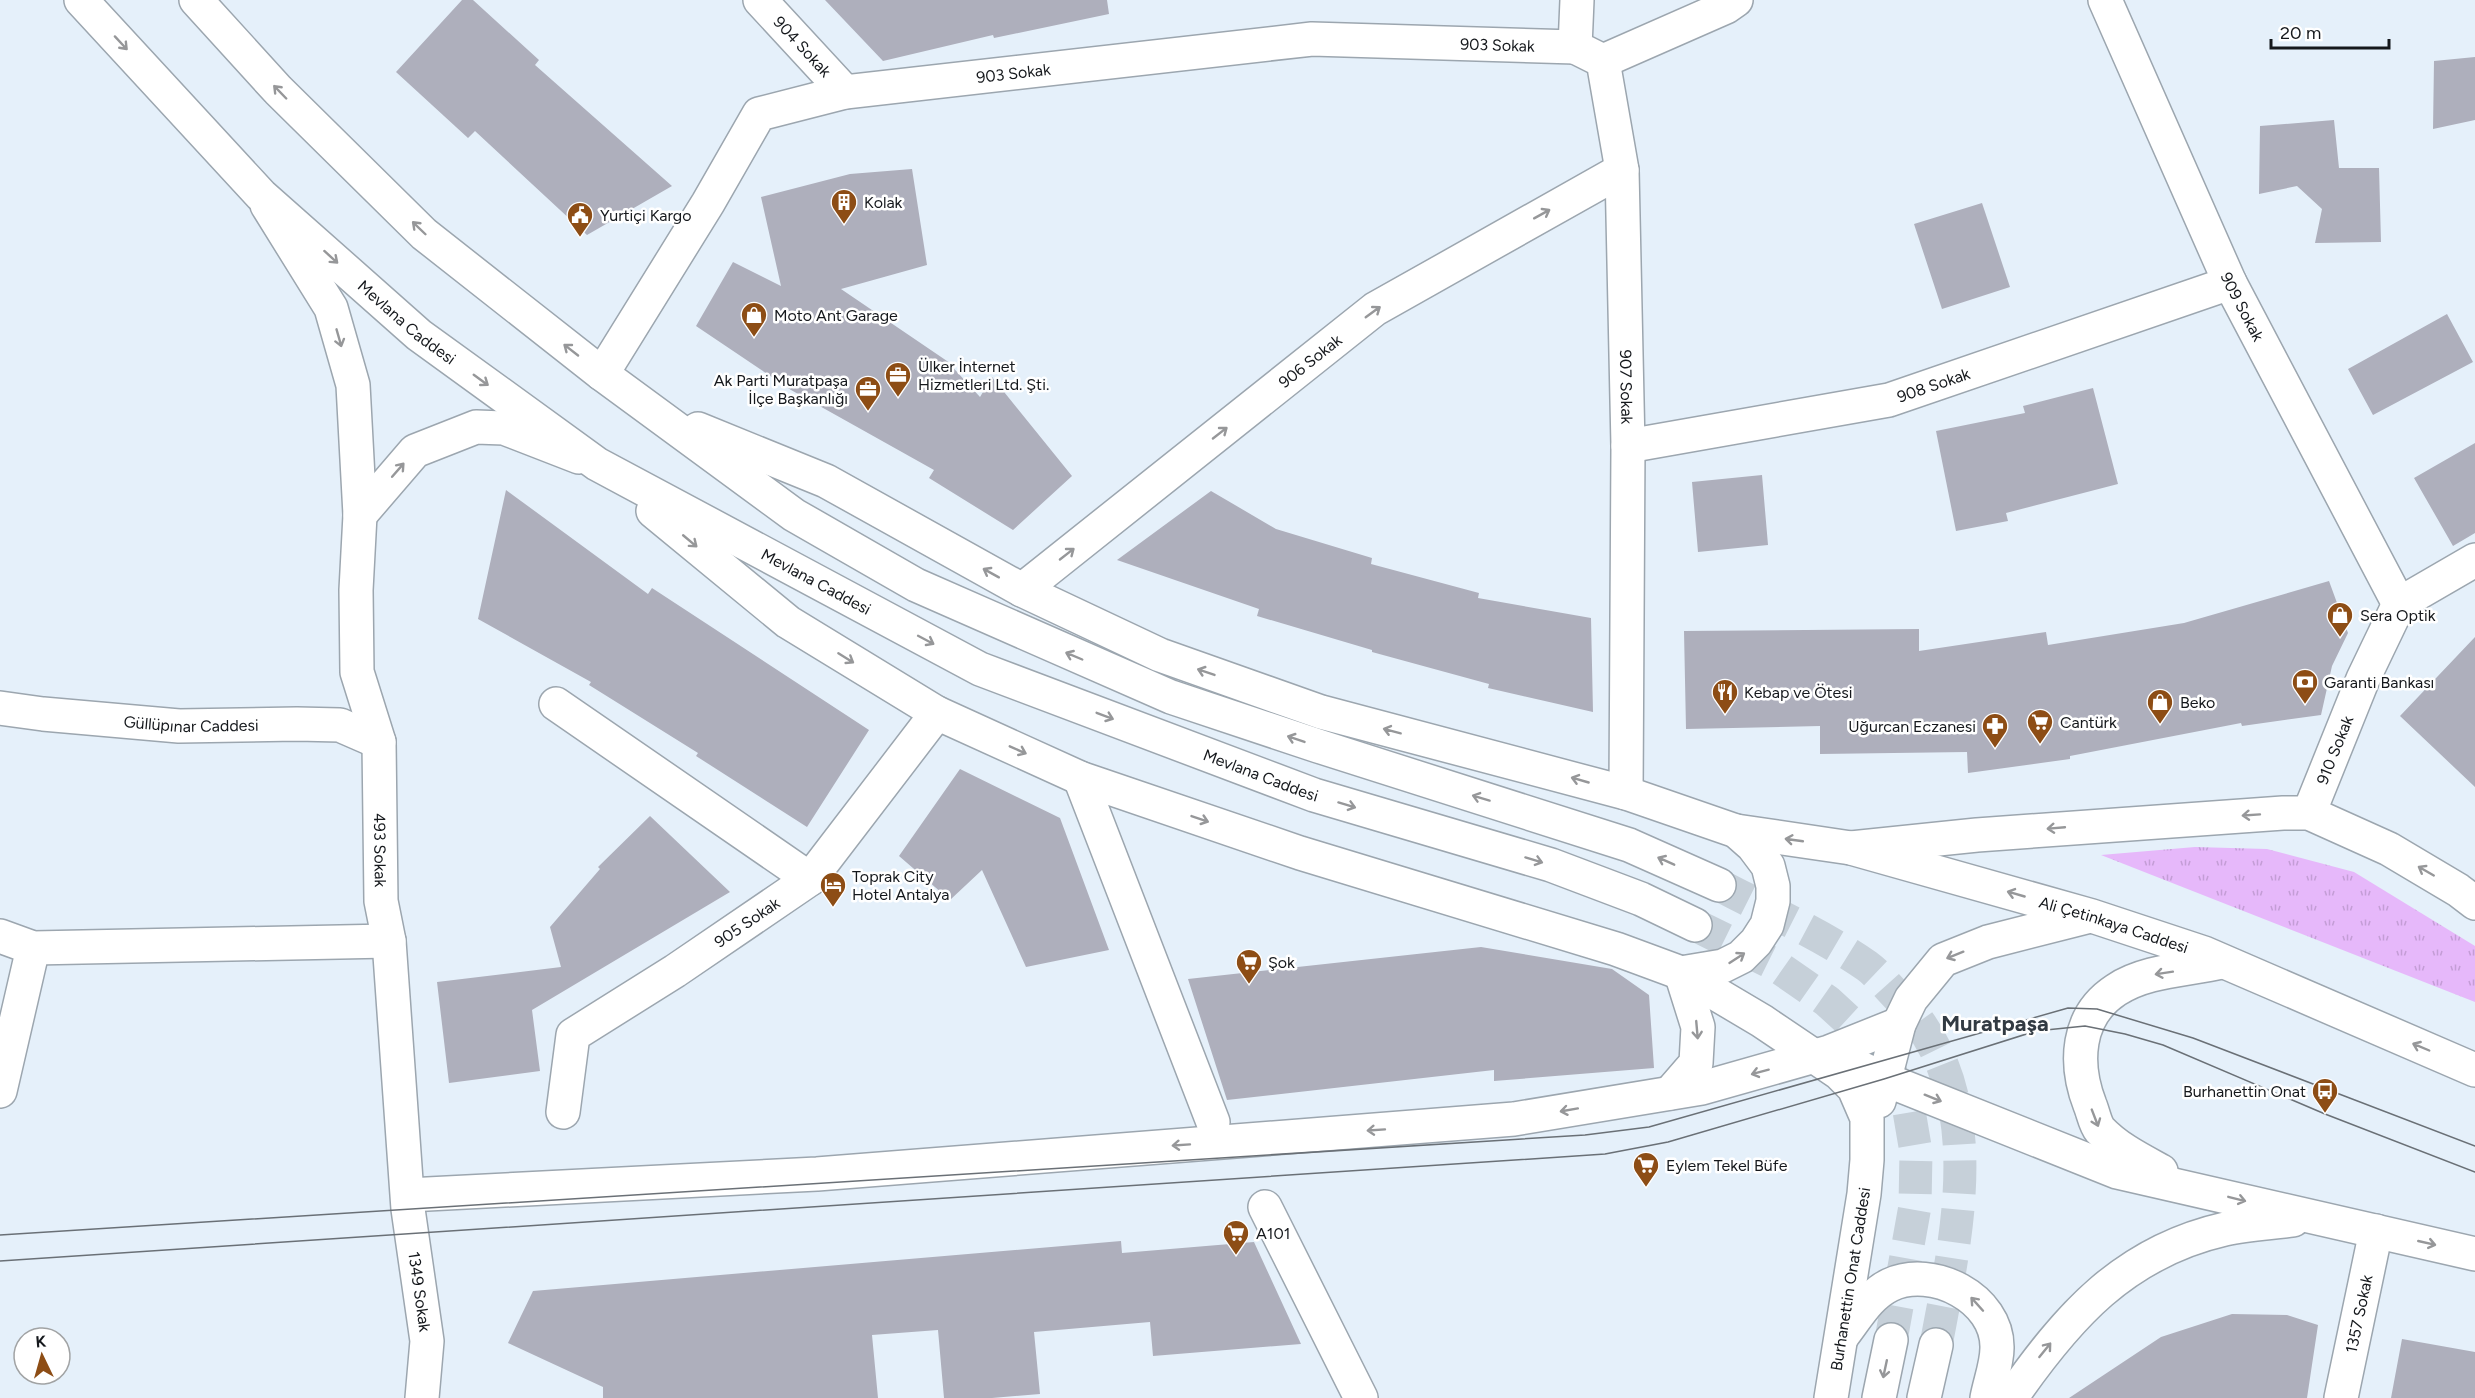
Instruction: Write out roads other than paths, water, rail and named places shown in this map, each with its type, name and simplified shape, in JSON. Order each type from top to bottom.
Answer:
[{"type":"street","name":"Mevlana Caddesi","points":[[81,0],[261,195],[419,335],[597,464],[980,669],[1314,795],[1551,865],[1641,899],[1695,925]]},
{"type":"street","points":[[196,0],[278,90],[424,234],[602,374],[794,514],[916,585],[1018,632],[1171,697],[1318,747],[1629,845],[1719,885]]},
{"type":"street","name":"904 Sokak","points":[[760,0],[845,92]]},
{"type":"street","name":"907 Sokak","points":[[1577,0],[1589,54],[1622,170],[1628,446],[1626,793]]},
{"type":"street","name":"903 Sokak","points":[[602,374],[708,203],[759,114],[845,92],[1312,39],[1589,54],[1726,7],[1736,0]]},
{"type":"street","name":"909 Sokak","points":[[2105,0],[2230,283],[2399,604]]},
{"type":"street","name":"906 Sokak","points":[[1022,590],[1376,309],[1622,170]]},
{"type":"street","name":"493 Sokak","points":[[261,195],[331,308],[353,385],[360,516],[356,590],[357,672],[379,742],[381,901],[389,941],[407,1191]]},
{"type":"street","name":"908 Sokak","points":[[1628,446],[1889,400],[2230,283]]},
{"type":"street","points":[[652,410],[826,481],[1022,590],[1160,655],[1321,712],[1626,793],[1736,831],[1753,846],[1768,866],[1773,886],[1773,901],[1767,925],[1756,942],[1741,957],[1724,966],[1681,974]]},
{"type":"street","points":[[360,516],[415,451],[476,427],[504,428],[597,464],[788,622],[937,713],[1080,778],[1300,853],[1616,950],[1681,974],[1823,1054],[2117,1172],[2187,1186],[2475,1254]]},
{"type":"street","points":[[2399,604],[2475,560]]},
{"type":"street","name":"910 Sokak","points":[[2309,813],[2362,679],[2399,604]]},
{"type":"street","points":[[555,704],[810,879]]},
{"type":"street","name":"Güllüpınar Caddesi","points":[[0,708],[179,726],[340,725],[379,742]]},
{"type":"street","name":"905 Sokak","points":[[563,1112],[573,1035],[675,971],[810,879],[937,713]]},
{"type":"street","points":[[1080,778],[1213,1122]]},
{"type":"street","points":[[1851,848],[2078,827],[2309,813],[2389,849],[2458,890],[2475,903]]},
{"type":"street","name":"Ali Çetinkaya Caddesi","points":[[1736,831],[1851,848],[2092,916],[2204,953],[2475,1070]]},
{"type":"street","points":[[1867,1160],[1884,1079],[1899,1024],[1911,999],[1943,960],[1988,942],[2092,916]]},
{"type":"street","points":[[0,936],[33,948],[389,941]]},
{"type":"street","points":[[0,1091],[33,948]]},
{"type":"street","points":[[2187,1186],[2124,1151],[2099,1128],[2082,1086],[2080,1055],[2088,1019],[2115,990],[2147,976],[2222,962]]},
{"type":"street","points":[[1670,1093],[1696,1062],[1698,1027],[1681,974]]},
{"type":"street","points":[[407,1191],[817,1174],[1514,1119],[1702,1088],[1823,1054],[1899,1024]]},
{"type":"street","points":[[1823,1054],[1854,1088],[1867,1118],[1867,1160]]},
{"type":"street","name":"Burhanettin Onat Caddesi","points":[[1831,1398],[1864,1194],[1867,1160]]},
{"type":"street","name":"1349 Sokak","points":[[407,1191],[427,1341],[422,1398]]},
{"type":"street","points":[[1265,1207],[1361,1398]]},
{"type":"street","points":[[2011,1398],[2040,1356],[2072,1318],[2128,1268],[2176,1245],[2225,1229],[2313,1217]]},
{"type":"street","name":"1357 Sokak","points":[[2341,1398],[2376,1231]]},
{"type":"street","points":[[1840,1339],[1874,1294],[1892,1284],[1911,1279],[1932,1280],[1951,1285],[1969,1295],[1983,1310],[1993,1328],[1997,1347],[1987,1398]]},
{"type":"street","points":[[1879,1398],[1891,1340]]},
{"type":"street","points":[[1924,1398],[1936,1344]]},
{"type":"tunnel","points":[[1719,885],[1813,933],[1871,969],[1926,1032],[1945,1073],[1956,1116],[1960,1161],[1958,1207],[1952,1254],[1936,1345]]},
{"type":"tunnel","points":[[1695,925],[1774,964],[1827,1001],[1877,1047],[1908,1105],[1916,1152],[1915,1206],[1891,1340]]},
{"type":"tram line","points":[[0,1235],[1585,1135],[1649,1127],[2068,1008],[2097,1009],[2193,1038],[2475,1146]]},
{"type":"tram line","points":[[0,1261],[1605,1154],[1668,1142],[1884,1079],[2036,1031],[2085,1026],[2163,1045],[2325,1114],[2475,1172]]},
{"type":"place","name":"Kolak","points":[[844,225]]},
{"type":"place","name":"Yurtiçi Kargo","points":[[580,238]]},
{"type":"place","name":"Moto Ant Garage","points":[[754,338]]},
{"type":"place","name":"Ülker İnternet Hizmetleri Ltd. Şti.","points":[[898,398]]},
{"type":"place","name":"Ak Parti Muratpaşa İlçe Başkanlığı","points":[[868,412]]},
{"type":"place","name":"Sera Optik","points":[[2340,638]]},
{"type":"place","name":"Garanti Bankası","points":[[2305,705]]},
{"type":"place","name":"Kebap ve Ötesi","points":[[1725,715]]},
{"type":"place","name":"Beko","points":[[2160,725]]},
{"type":"place","name":"Cantürk","points":[[2040,745]]},
{"type":"place","name":"Uğurcan Eczanesi","points":[[1995,749]]},
{"type":"place","name":"Toprak City Hotel Antalya","points":[[833,908]]},
{"type":"place","name":"Şok","points":[[1249,985]]},
{"type":"place","name":"Burhanettin Onat","points":[[2325,1114]]},
{"type":"place","name":"Eylem Tekel Büfe","points":[[1646,1188]]},
{"type":"place","name":"A101","points":[[1236,1256]]},
{"type":"district","name":"Muratpaşa","points":[[1995,1023]]}]
